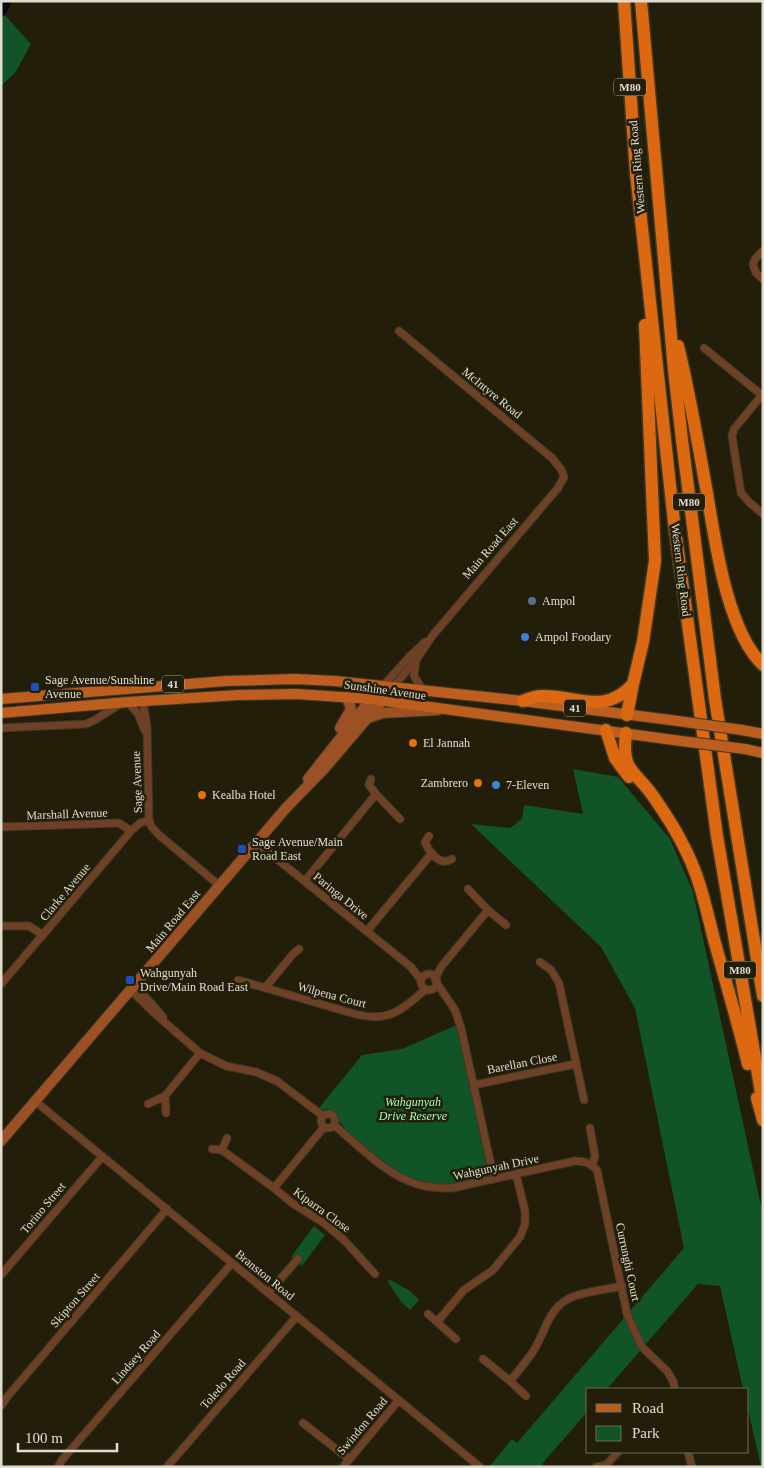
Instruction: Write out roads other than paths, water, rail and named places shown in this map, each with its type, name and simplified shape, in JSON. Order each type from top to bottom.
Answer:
[{"type":"highway","name":"Western Ring Road","points":[[624,1],[636,173],[634,217],[717,836],[763,1104]]},
{"type":"highway","name":"Western Ring Road","points":[[641,1],[682,440],[710,662],[763,996]]},
{"type":"highway","points":[[668,305],[681,358],[724,580],[737,623],[746,644],[760,662],[763,673]]},
{"type":"highway","points":[[627,714],[643,642],[655,561],[648,323]]},
{"type":"highway","points":[[522,701],[540,696],[602,702],[618,697],[633,684]]},
{"type":"highway","points":[[606,730],[618,763],[667,817]]},
{"type":"highway","points":[[626,733],[625,755],[630,769],[652,794],[667,817],[692,862],[701,886],[763,1120]]},
{"type":"main road","name":"Sunshine Avenue","points":[[1,699],[246,679],[320,680],[522,701],[763,734]]},
{"type":"main road","name":"Main Road East","points":[[1,1141],[286,808],[324,769],[368,718],[382,686]]},
{"type":"main road","name":"Main Road East","points":[[286,808],[318,765],[376,700],[393,687]]},
{"type":"main road","points":[[76,694],[104,696],[131,693],[140,697],[143,701]]},
{"type":"main road","name":"Sunshine Avenue","points":[[1,713],[125,702],[269,694],[304,694],[376,700],[763,752]]},
{"type":"main road","points":[[318,765],[324,749],[351,709],[347,697]]},
{"type":"main road","points":[[368,718],[383,713],[441,710]]},
{"type":"main road","points":[[626,733],[627,714]]},
{"type":"street","points":[[763,251],[755,259],[753,265],[756,273],[763,279]]},
{"type":"street","name":"McIntyre Road","points":[[399,332],[552,458],[564,476]]},
{"type":"street","points":[[704,348],[762,396],[734,429],[732,441],[741,492],[763,514]]},
{"type":"street","name":"Main Road East","points":[[382,686],[433,634],[556,491],[564,476]]},
{"type":"street","name":"Main Road East","points":[[393,687],[416,660],[433,634]]},
{"type":"street","points":[[416,660],[414,676],[423,690]]},
{"type":"street","points":[[145,718],[150,708],[159,700]]},
{"type":"street","name":"Sage Avenue","points":[[143,701],[149,820],[151,826],[159,835],[220,886]]},
{"type":"street","points":[[1,728],[86,724],[125,702]]},
{"type":"street","name":"Sage Avenue","points":[[125,702],[138,714],[146,736]]},
{"type":"street","points":[[371,779],[369,785],[400,820]]},
{"type":"street","points":[[305,881],[376,794]]},
{"type":"street","name":"Clarke Avenue","points":[[1,984],[131,831],[140,822],[149,820]]},
{"type":"street","name":"Marshall Avenue","points":[[1,827],[119,824],[131,831]]},
{"type":"street","points":[[429,836],[425,842],[432,853],[442,862],[448,862],[452,859]]},
{"type":"street","name":"Paringa Drive","points":[[257,842],[445,997],[459,1021],[494,1179]]},
{"type":"street","points":[[367,931],[432,853]]},
{"type":"street","points":[[468,889],[506,925]]},
{"type":"street","name":"Wilpena Court","points":[[238,980],[369,1017],[395,1013],[416,998],[488,910]]},
{"type":"street","points":[[1,926],[29,926],[44,935]]},
{"type":"street","points":[[265,988],[299,949]]},
{"type":"street","name":"Barellan Close","points":[[540,962],[551,970],[559,983],[584,1100]]},
{"type":"street","points":[[133,987],[153,1012],[168,1023],[200,1053],[226,1066],[256,1072],[277,1081],[323,1116]]},
{"type":"street","points":[[148,1104],[165,1096],[200,1053]]},
{"type":"street","name":"Barellan Close","points":[[474,1085],[575,1064]]},
{"type":"street","points":[[165,1096],[166,1113]]},
{"type":"street","name":"Branston Road","points":[[35,1101],[480,1467]]},
{"type":"street","points":[[327,1114],[332,1115],[335,1121],[334,1125],[330,1128],[324,1127],[321,1120],[323,1116],[327,1114]]},
{"type":"street","name":"Wahgunyah Drive","points":[[334,1125],[391,1172],[417,1184],[433,1188],[452,1188],[575,1161],[584,1161],[592,1165]]},
{"type":"street","name":"Kiparra Close","points":[[274,1188],[324,1127]]},
{"type":"street","name":"Currunghi Court","points":[[590,1128],[595,1156],[592,1165],[597,1170],[627,1314],[642,1347],[666,1370],[675,1388]]},
{"type":"street","points":[[212,1149],[222,1150],[227,1138]]},
{"type":"street","name":"Kiparra Close","points":[[222,1150],[344,1240],[375,1274]]},
{"type":"street","name":"Torino Street","points":[[1,1275],[102,1156]]},
{"type":"street","points":[[438,1322],[464,1290],[493,1270],[520,1237],[525,1224],[525,1211],[516,1174]]},
{"type":"street","name":"Skipton Street","points":[[1,1406],[167,1209]]},
{"type":"street","points":[[268,1293],[298,1259]]},
{"type":"street","name":"Lindsey Road","points":[[58,1467],[232,1263]]},
{"type":"street","points":[[510,1381],[534,1349],[553,1312],[568,1299],[622,1286]]},
{"type":"street","points":[[428,1314],[456,1339]]},
{"type":"street","name":"Toledo Road","points":[[167,1467],[297,1316]]},
{"type":"street","points":[[483,1359],[526,1396]]},
{"type":"street","name":"Swindon Road","points":[[343,1467],[399,1400]]},
{"type":"street","points":[[302,1423],[349,1460]]},
{"type":"street","points":[[596,1467],[606,1466],[617,1453]]},
{"type":"street","points":[[688,1453],[692,1467]]},
{"type":"waterway","points":[[1,11],[6,1]]},
{"type":"place","name":"Ampol","points":[[532,601]]},
{"type":"place","name":"Ampol Foodary","points":[[525,637]]},
{"type":"place","name":"Sage Avenue/Sunshine Avenue","points":[[35,687]]},
{"type":"place","name":"El Jannah","points":[[413,743]]},
{"type":"place","name":"Zambrero","points":[[478,783]]},
{"type":"place","name":"7-Eleven","points":[[496,785]]},
{"type":"place","name":"Kealba Hotel","points":[[202,795]]},
{"type":"place","name":"Sage Avenue/Main Road East","points":[[242,849]]},
{"type":"place","name":"Wahgunyah Drive/Main Road East","points":[[130,980]]},
{"type":"park label","name":"Wahgunyah Drive Reserve","points":[[413,1109]]}]
